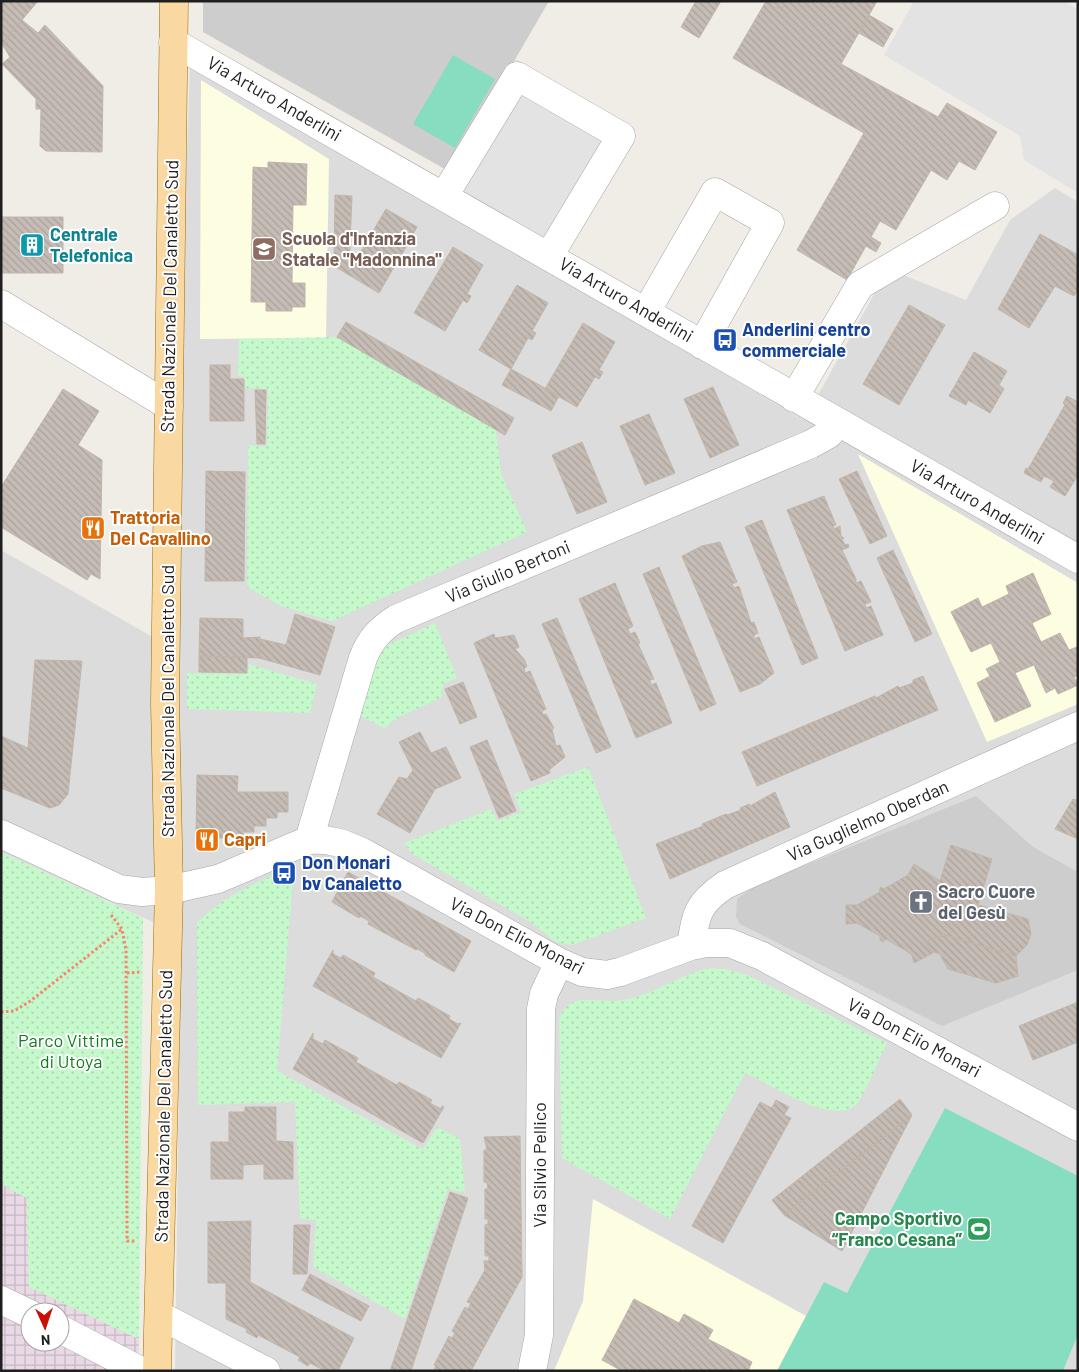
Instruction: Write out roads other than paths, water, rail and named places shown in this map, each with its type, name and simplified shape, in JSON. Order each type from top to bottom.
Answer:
[{"type":"main road","name":"Strada Nazionale Del Canaletto Sud","points":[[157,1371],[169,890],[165,703],[174,1]]},
{"type":"street","name":"Via Arturo Anderlini","points":[[173,42],[1078,559]]},
{"type":"street","points":[[444,196],[517,76],[621,136],[549,256]]},
{"type":"street","points":[[646,312],[715,192],[770,223],[702,345]]},
{"type":"street","points":[[794,398],[860,285],[994,206]]},
{"type":"street","points":[[1,304],[169,406]]},
{"type":"street","name":"Via Giulio Bertoni","points":[[309,840],[363,658],[369,644],[384,627],[405,616],[811,444],[829,434],[837,422]]},
{"type":"street","name":"Via Guglielmo Oberdan","points":[[691,946],[695,918],[700,905],[725,885],[1078,726]]},
{"type":"street","name":"Via Don Elio Monari","points":[[1,834],[119,889],[142,892],[169,890],[218,879],[309,840],[324,839],[349,846],[559,962],[582,972],[607,975],[691,946],[720,942],[745,948],[1078,1127]]},
{"type":"street","name":"Via Silvio Pellico","points":[[532,1371],[539,1335],[541,1009],[544,994],[559,962]]},
{"type":"street","points":[[1,1300],[20,1309]]},
{"type":"street","points":[[159,1315],[266,1371]]},
{"type":"street","points":[[70,1335],[141,1371]]},
{"type":"place","name":"Centrale Telefonica","points":[[32,245]]},
{"type":"place","name":"Scuola d'Infanzia Statale \"Madonnina\"","points":[[264,249]]},
{"type":"place","name":"Anderlini centro commerciale","points":[[725,340]]},
{"type":"place","name":"Trattoria Del Cavallino","points":[[93,528]]},
{"type":"place","name":"Capri","points":[[207,840]]},
{"type":"place","name":"Don Monari bv Canaletto","points":[[284,873]]},
{"type":"place","name":"Sacro Cuore del Gesù","points":[[921,902]]},
{"type":"place","name":"Campo Sportivo “Franco Cesana”","points":[[979,1229]]},
{"type":"park label","name":"Parco Vittime di Utoya","points":[[71,1051]]}]
